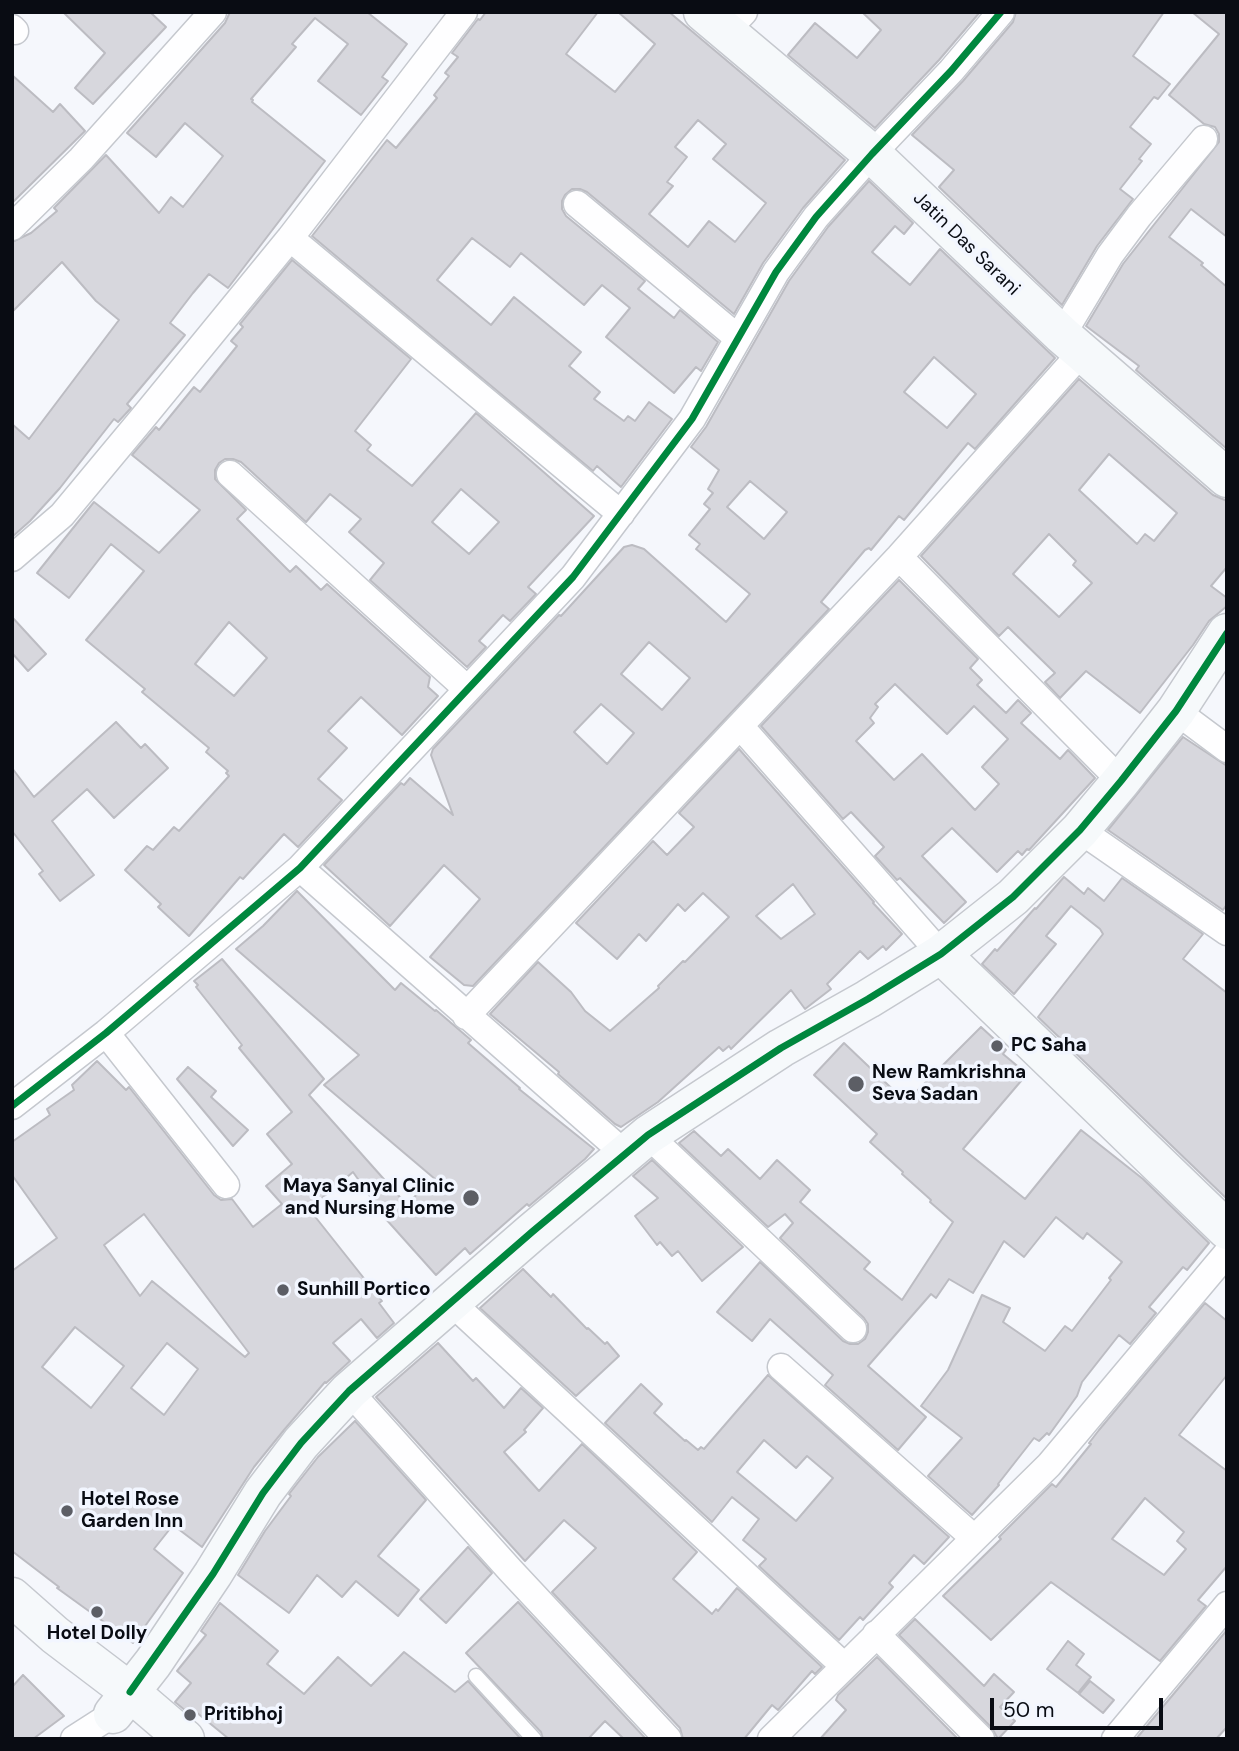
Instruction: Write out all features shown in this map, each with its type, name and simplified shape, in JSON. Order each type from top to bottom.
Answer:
[{"type":"street","points":[[12,227],[81,159],[213,12]]},
{"type":"street","points":[[12,558],[62,515],[290,238],[464,12]]},
{"type":"street","points":[[12,1106],[106,1033],[300,868],[573,576],[692,419],[776,272],[816,217],[951,71],[1001,12]]},
{"type":"street","name":"Jatin Das Sarani","points":[[724,18],[1072,343],[1227,478]]},
{"type":"street","points":[[466,1016],[899,557],[1072,343],[1110,255],[1204,139]]},
{"type":"street","points":[[577,204],[738,338]]},
{"type":"street","points":[[290,238],[621,514]]},
{"type":"street","points":[[230,474],[467,689]]},
{"type":"street","points":[[899,557],[1121,781]]},
{"type":"street","points":[[74,1739],[122,1703],[213,1574],[263,1493],[301,1443],[349,1391],[636,1144],[781,1048],[942,954],[1013,897],[1080,831],[1121,781],[1176,711],[1227,633]]},
{"type":"street","points":[[1176,711],[1227,750]]},
{"type":"street","points":[[741,727],[942,954],[1227,1230]]},
{"type":"street","points":[[1080,831],[1227,932]]},
{"type":"street","points":[[300,868],[466,1016],[636,1144],[853,1329]]},
{"type":"street","points":[[106,1033],[226,1185]]},
{"type":"street","points":[[771,1739],[1049,1465],[1227,1253]]},
{"type":"street","points":[[451,1302],[844,1666]]},
{"type":"street","points":[[781,1367],[974,1538]]},
{"type":"street","points":[[349,1391],[510,1570],[668,1739]]},
{"type":"street","points":[[12,1597],[55,1635],[122,1703],[145,1739]]},
{"type":"street","points":[[1115,1739],[1227,1605]]},
{"type":"street","points":[[12,1627],[122,1703],[185,1739]]},
{"type":"street","points":[[876,1634],[982,1739]]},
{"type":"lane","points":[[476,1676],[534,1739]]},
{"type":"building","points":[[63,12],[150,12],[166,27],[93,104],[75,88],[105,53]]},
{"type":"building","points":[[230,12],[367,12],[407,44],[382,77],[388,81],[361,115],[318,81],[348,44],[315,18],[292,44],[296,47],[251,99],[325,161],[228,288],[209,274],[193,293],[170,323],[185,335],[127,404],[131,408],[118,422],[114,419],[60,488],[12,537],[12,424],[29,439],[119,320],[96,301],[62,262],[12,312],[12,242],[31,233],[57,211],[54,208],[106,155],[159,213],[171,197],[183,207],[223,156],[185,123],[156,157],[127,133],[225,23]]},
{"type":"building","points":[[486,12],[598,12],[566,54],[615,92],[655,44],[618,12],[669,12],[845,160],[803,208],[763,263],[734,314],[587,192],[572,189],[565,195],[562,209],[566,216],[645,281],[638,289],[674,318],[680,310],[718,342],[701,371],[696,367],[674,393],[606,337],[630,308],[602,285],[584,305],[521,253],[510,267],[472,238],[437,280],[491,325],[514,297],[581,352],[569,366],[600,392],[594,399],[624,421],[628,416],[635,421],[649,402],[672,419],[621,487],[597,466],[593,471],[312,236],[387,140],[396,148],[437,98],[434,95],[449,76],[445,73],[458,57],[452,53],[478,19]],"holes":[[[698,120],[726,144],[713,159],[766,203],[735,242],[709,221],[688,247],[649,214],[673,186],[667,182],[687,157],[675,147]]]},
{"type":"building","points":[[862,12],[980,12],[875,128],[788,55],[815,23],[857,58],[881,30]]},
{"type":"building","points":[[1016,12],[1164,12],[1133,56],[1170,84],[1158,99],[1154,97],[1130,127],[1151,144],[1139,159],[1142,161],[1120,189],[1133,199],[1097,246],[1062,305],[939,187],[954,170],[912,135],[1013,22]]},
{"type":"building","points":[[1192,12],[1227,12],[1227,237],[1191,209],[1169,237],[1203,263],[1201,265],[1227,287],[1227,449],[1136,370],[1139,366],[1086,326],[1123,264],[1219,142],[1215,127],[1204,124],[1169,95],[1219,34]]},
{"type":"building","points":[[12,75],[53,112],[60,104],[85,131],[12,203]]},
{"type":"building","points":[[869,181],[913,223],[904,234],[895,226],[872,252],[910,285],[940,249],[1055,358],[975,449],[968,443],[904,520],[899,516],[871,550],[865,550],[821,602],[829,609],[473,986],[464,985],[430,957],[480,899],[444,865],[390,926],[324,865],[401,783],[404,785],[410,778],[453,815],[431,755],[433,749],[624,547],[632,545],[644,549],[726,622],[750,594],[696,549],[700,544],[689,535],[710,509],[704,504],[713,493],[708,489],[719,470],[691,447],[706,427],[789,281],[828,227]],"holes":[[[934,357],[976,394],[947,428],[904,392]],[[750,481],[787,512],[764,539],[727,507]],[[649,642],[690,678],[662,710],[621,674]],[[601,704],[634,733],[607,764],[574,732]]]},
{"type":"building","points":[[292,260],[411,359],[355,431],[371,445],[367,450],[412,486],[476,413],[594,516],[528,587],[536,594],[510,621],[503,615],[479,641],[486,647],[467,667],[370,580],[384,563],[349,532],[361,519],[330,494],[306,522],[241,462],[225,459],[219,463],[215,470],[215,479],[246,510],[237,519],[290,572],[296,566],[321,590],[327,584],[430,677],[428,687],[438,696],[402,735],[361,697],[328,731],[347,748],[318,779],[342,800],[298,847],[284,834],[243,879],[240,877],[189,936],[158,907],[161,904],[125,870],[147,846],[153,850],[174,827],[179,831],[229,776],[226,773],[228,771],[206,752],[209,748],[142,692],[145,689],[86,640],[144,571],[111,544],[69,598],[37,573],[94,502],[159,553],[200,510],[132,455],[156,427],[159,430],[194,387],[200,392],[237,346],[231,341],[243,327],[240,324]],"holes":[[[461,489],[499,522],[469,554],[432,522]],[[229,622],[267,658],[234,696],[195,664]]]},
{"type":"building","points":[[1079,379],[1213,495],[1227,501],[1227,567],[1211,586],[1227,598],[1227,606],[1209,621],[1140,713],[1086,671],[1060,698],[1045,682],[1055,673],[1008,627],[999,636],[921,556]],"holes":[[[1109,454],[1177,513],[1154,541],[1145,534],[1137,544],[1079,490]],[[1049,534],[1076,561],[1073,565],[1092,583],[1059,617],[1013,574]]]},
{"type":"building","points":[[899,580],[978,659],[970,668],[982,680],[977,685],[1006,713],[1018,700],[1031,713],[1021,723],[1060,759],[1068,750],[1095,778],[1029,850],[1022,855],[1018,851],[997,872],[952,828],[922,856],[966,902],[944,923],[875,856],[884,847],[851,812],[843,819],[761,726]],"holes":[[[895,684],[947,734],[974,706],[1008,739],[982,767],[999,784],[975,810],[922,754],[894,780],[856,741],[874,723],[870,718],[878,707],[875,704]]]},
{"type":"building","points":[[12,617],[46,654],[28,671],[12,653]]},
{"type":"building","points":[[116,722],[141,748],[145,744],[168,768],[114,818],[87,789],[52,821],[94,875],[60,901],[39,874],[43,871],[12,831],[12,768],[34,797]]},
{"type":"building","points":[[1183,737],[1227,766],[1227,904],[1223,910],[1108,830]]},
{"type":"building","points":[[739,749],[902,934],[886,950],[883,946],[868,959],[860,951],[827,984],[831,989],[805,1009],[791,990],[731,1049],[729,1046],[723,1051],[719,1047],[658,1102],[621,1127],[490,1014],[538,962],[571,992],[585,1011],[610,1031],[659,988],[658,986],[729,917],[703,893],[685,911],[678,904],[646,941],[639,934],[617,959],[576,923],[653,841],[667,855],[694,827],[679,813]],"holes":[[[793,884],[815,914],[781,939],[756,916]]]},
{"type":"building","points":[[1064,877],[1084,894],[1088,888],[1104,901],[1122,878],[1203,934],[1183,959],[1227,993],[1227,1199],[1038,1017],[1103,934],[1100,929],[1071,906],[1046,936],[1056,944],[1014,994],[982,964]]},
{"type":"building","points":[[297,891],[395,990],[401,983],[436,1010],[471,1040],[468,1043],[519,1089],[594,1149],[470,1254],[465,1248],[436,1275],[385,1218],[353,1172],[309,1209],[382,1301],[379,1303],[394,1323],[377,1338],[361,1319],[333,1343],[350,1361],[325,1382],[254,1467],[202,1547],[173,1525],[154,1549],[183,1573],[133,1643],[57,1588],[59,1587],[12,1551],[12,1271],[57,1238],[12,1175],[12,1142],[50,1115],[47,1109],[74,1090],[72,1085],[97,1061],[126,1090],[129,1087],[214,1195],[221,1200],[232,1199],[253,1227],[282,1204],[266,1186],[292,1164],[267,1134],[292,1112],[239,1048],[242,1045],[194,981],[222,959],[324,1079],[309,1095],[406,1204],[435,1179],[324,1085],[359,1055],[236,949]],"holes":[[[144,1214],[249,1353],[245,1357],[152,1281],[140,1296],[104,1245]],[[75,1327],[124,1366],[91,1408],[42,1367]],[[167,1343],[198,1369],[164,1415],[131,1388]]]},
{"type":"building","points":[[981,1027],[1006,1050],[1003,1054],[1027,1074],[963,1149],[1025,1199],[1081,1130],[1143,1179],[1209,1243],[1187,1270],[1183,1267],[1149,1307],[1156,1313],[1130,1344],[1119,1335],[1082,1382],[1077,1396],[1049,1435],[1047,1433],[1039,1441],[1034,1438],[999,1485],[972,1515],[928,1476],[962,1438],[921,1406],[948,1370],[982,1295],[1010,1308],[1003,1322],[1045,1351],[1065,1326],[1072,1331],[1122,1262],[1087,1233],[1083,1239],[1056,1217],[1024,1257],[1004,1241],[973,1293],[949,1279],[936,1298],[931,1294],[868,1366],[926,1417],[898,1450],[825,1385],[833,1375],[770,1319],[752,1341],[717,1312],[760,1262],[843,1341],[858,1344],[865,1339],[868,1332],[868,1324],[864,1318],[780,1238],[793,1223],[785,1214],[768,1227],[679,1143],[694,1131],[721,1156],[728,1149],[760,1179],[777,1160],[810,1190],[800,1202],[870,1262],[864,1269],[902,1300],[953,1222],[870,1142],[877,1134],[814,1075],[844,1043],[906,1102]]},
{"type":"building","points":[[188,1067],[216,1091],[211,1097],[248,1130],[233,1146],[177,1079]]},
{"type":"building","points":[[652,1160],[743,1247],[702,1281],[678,1251],[672,1256],[660,1242],[657,1245],[635,1216],[658,1198],[633,1176]]},
{"type":"building","points":[[523,1269],[551,1297],[553,1294],[587,1329],[605,1344],[607,1342],[619,1356],[576,1396],[480,1308]]},
{"type":"building","points":[[1205,1303],[1227,1321],[1227,1375],[1179,1435],[1227,1471],[1227,1566],[1198,1600],[1206,1606],[1160,1661],[1051,1582],[991,1640],[943,1596],[1052,1484],[1056,1487],[1099,1430]],"holes":[[[1145,1498],[1184,1532],[1177,1541],[1186,1549],[1164,1575],[1112,1539]]]},
{"type":"building","points":[[438,1343],[473,1381],[476,1378],[504,1408],[521,1388],[543,1408],[524,1430],[526,1432],[504,1452],[539,1491],[582,1444],[697,1552],[673,1579],[712,1614],[716,1609],[718,1611],[737,1588],[822,1667],[815,1674],[812,1671],[778,1710],[772,1705],[744,1739],[683,1739],[680,1728],[552,1592],[596,1548],[564,1520],[525,1561],[376,1397]]},
{"type":"building","points":[[768,1375],[949,1537],[924,1564],[914,1555],[889,1583],[893,1587],[863,1620],[860,1617],[839,1640],[759,1566],[766,1559],[743,1540],[759,1519],[732,1497],[712,1522],[605,1423],[641,1384],[662,1404],[654,1413],[685,1441],[698,1450],[701,1447],[704,1449]],"holes":[[[764,1440],[796,1468],[807,1456],[833,1478],[796,1521],[737,1472]]]},
{"type":"building","points":[[355,1421],[426,1500],[378,1556],[419,1590],[398,1616],[356,1581],[342,1597],[317,1575],[289,1613],[238,1575],[291,1496],[289,1494],[318,1457]]},
{"type":"building","points":[[468,1547],[492,1573],[446,1623],[420,1599]]},
{"type":"building","points":[[518,1602],[646,1739],[624,1739],[605,1721],[588,1739],[543,1739],[541,1732],[466,1653]]},
{"type":"building","points":[[220,1603],[278,1651],[267,1664],[304,1694],[338,1657],[371,1686],[404,1652],[455,1692],[468,1681],[521,1739],[229,1739],[196,1712],[192,1716],[175,1702],[191,1683],[177,1671],[206,1635],[201,1631]]},
{"type":"building","points":[[915,1619],[984,1686],[994,1674],[1014,1692],[1000,1707],[1015,1721],[998,1739],[992,1728],[899,1635]]},
{"type":"building","points":[[1227,1630],[1227,1727],[1216,1739],[1136,1739]]},
{"type":"building","points":[[1068,1641],[1084,1654],[1076,1665],[1091,1677],[1078,1693],[1047,1669]]},
{"type":"building","points":[[877,1657],[958,1739],[820,1739],[846,1710],[836,1700],[838,1695]]},
{"type":"building","points":[[23,1675],[64,1716],[33,1739],[12,1739],[12,1687]]},
{"type":"building","points":[[1090,1681],[1114,1700],[1103,1713],[1079,1694]]},
{"type":"cycle path","points":[[12,1106],[106,1033],[300,868],[573,577],[692,419],[776,272],[816,217],[951,71],[1001,12]]},
{"type":"cycle path","points":[[130,1692],[213,1574],[263,1493],[301,1443],[349,1391],[648,1135],[781,1048],[941,954],[1013,897],[1080,830],[1121,781],[1176,711],[1227,633]]},
{"type":"place","name":"PC Saha","points":[[997,1046]]},
{"type":"place","name":"New Ramkrishna Seva Sadan","points":[[856,1084]]},
{"type":"place","name":"Maya Sanyal Clinic and Nursing Home","points":[[471,1198]]},
{"type":"place","name":"Sunhill Portico","points":[[283,1290]]},
{"type":"place","name":"Hotel Rose Garden Inn","points":[[67,1511]]},
{"type":"place","name":"Hotel Dolly","points":[[97,1612]]},
{"type":"place","name":"Pritibhoj","points":[[190,1715]]}]
